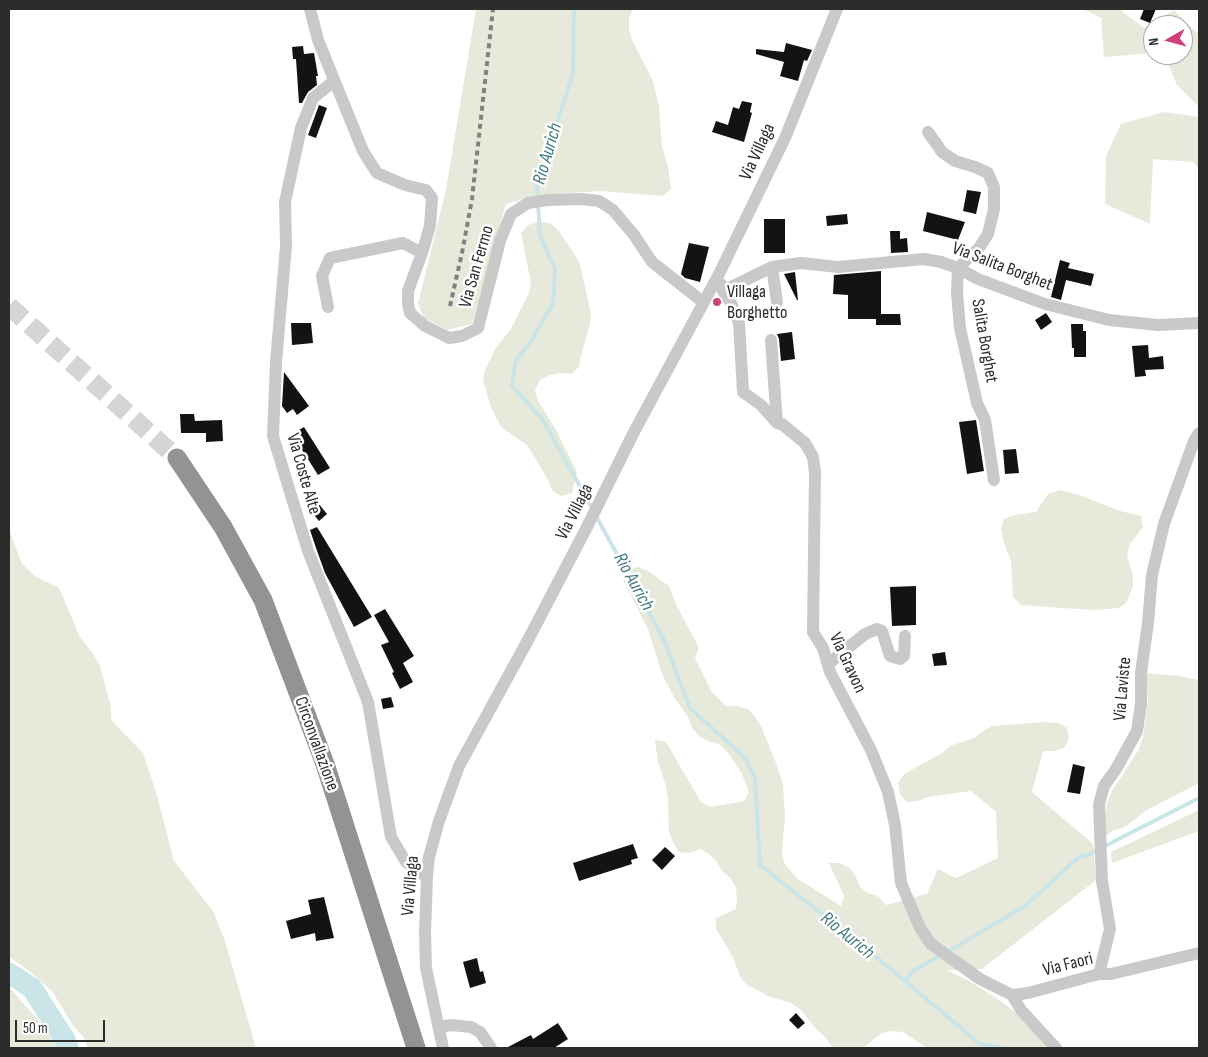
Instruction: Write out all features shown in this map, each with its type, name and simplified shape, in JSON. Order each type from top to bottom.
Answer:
[{"type":"highway","name":"Circonvallazione","points":[[176,458],[223,527],[263,600],[325,764],[416,1048]]},
{"type":"street","points":[[310,9],[318,40],[334,81]]},
{"type":"street","name":"Via Villaga","points":[[443,1048],[426,968],[427,877],[429,857],[439,821],[459,766],[587,527],[634,432],[719,274],[785,138],[837,9]]},
{"type":"street","name":"Via San Fermo","points":[[334,81],[363,152],[377,173],[404,185],[426,190],[432,198],[430,226],[408,291],[410,313],[425,326],[449,338],[462,336],[478,328],[500,241],[511,214],[528,203],[548,200],[582,199],[599,201],[613,210],[634,235],[652,262],[703,302]]},
{"type":"street","name":"Via Coste Alte","points":[[334,81],[313,98],[301,128],[285,202],[286,246],[276,362],[273,436],[308,551],[368,702],[391,837],[406,862],[427,877]]},
{"type":"street","points":[[928,132],[942,152],[955,161],[988,173],[994,186],[994,209],[988,234],[979,248],[958,268]]},
{"type":"street","points":[[328,307],[322,276],[330,258],[403,243],[422,253]]},
{"type":"street","name":"Via Salita Borghet","points":[[723,290],[772,267],[801,263],[838,267],[924,259],[958,268],[978,279],[1045,304],[1109,320],[1158,325],[1199,323]]},
{"type":"street","points":[[772,267],[777,302]]},
{"type":"street","name":"Salita Borghet","points":[[958,268],[960,328],[977,403],[985,420],[994,480]]},
{"type":"street","points":[[719,274],[723,290]]},
{"type":"street","name":"Via Gravon","points":[[723,290],[731,303],[739,323],[743,392],[761,405],[778,423],[782,424],[805,443],[813,457],[815,472],[813,632],[823,648],[830,672],[870,750],[888,792],[895,825],[901,883],[920,928],[931,944],[980,979],[1012,995]]},
{"type":"street","points":[[771,340],[778,423]]},
{"type":"street","name":"Via Laviste","points":[[1099,974],[1110,929],[1102,882],[1099,804],[1104,786],[1137,731],[1141,704],[1141,673],[1152,575],[1164,524],[1199,432]]},
{"type":"street","points":[[828,664],[865,634],[877,629],[882,631],[890,656],[900,659],[904,656],[904,636]]},
{"type":"street","name":"Via Faori","points":[[1012,995],[1028,993],[1099,974],[1111,974],[1199,953]]},
{"type":"street","points":[[1012,995],[1021,1010],[1056,1048]]},
{"type":"street","points":[[439,1027],[450,1025],[471,1027],[480,1032],[491,1048]]},
{"type":"shaded area","points":[[476,9],[633,9],[629,18],[629,29],[632,40],[653,81],[659,106],[662,146],[668,167],[671,189],[663,196],[601,191],[538,195],[506,204],[472,324],[447,330],[424,318],[418,303],[446,190]]},
{"type":"shaded area","points":[[1083,9],[1119,9],[1143,27],[1143,54],[1104,57],[1101,18]]},
{"type":"shaded area","points":[[1174,10],[1179,15],[1166,15]]},
{"type":"shaded area","points":[[1193,29],[1199,33],[1199,107],[1177,85],[1168,65],[1193,65]]},
{"type":"shaded area","points":[[1164,112],[1199,117],[1199,169],[1193,162],[1153,159],[1150,224],[1105,204],[1106,156],[1121,124]]},
{"type":"shaded area","points":[[539,222],[550,223],[558,230],[577,258],[591,314],[579,367],[571,374],[560,373],[540,380],[535,390],[538,401],[555,428],[577,472],[572,493],[561,496],[552,490],[528,446],[501,427],[491,407],[483,380],[485,370],[495,349],[511,329],[529,293],[531,283],[521,233],[528,225]]},
{"type":"shaded area","points":[[1059,490],[1080,495],[1120,511],[1141,516],[1143,527],[1130,544],[1127,555],[1133,576],[1133,587],[1126,603],[1119,608],[1094,610],[1021,605],[1013,597],[1011,561],[1001,529],[1004,519],[1015,515],[1036,512],[1048,494]]},
{"type":"shaded area","points":[[9,525],[22,564],[35,576],[59,588],[80,637],[100,666],[111,707],[111,720],[143,753],[156,792],[174,861],[213,911],[225,941],[256,1048],[88,1048],[84,1038],[72,1024],[52,991],[28,970],[9,957]]},
{"type":"shaded area","points":[[638,567],[648,571],[669,586],[677,606],[699,648],[695,658],[711,691],[726,706],[748,709],[761,726],[783,784],[785,817],[782,852],[784,863],[798,879],[841,906],[844,896],[829,863],[840,863],[850,868],[860,887],[868,893],[879,897],[886,905],[927,894],[938,869],[956,878],[998,858],[996,812],[971,791],[907,802],[900,794],[898,783],[904,774],[942,753],[950,746],[974,738],[992,726],[1043,722],[1058,723],[1067,728],[1069,739],[1064,748],[1054,751],[1043,751],[1032,792],[1093,844],[1096,880],[982,969],[947,970],[971,982],[1005,1004],[1049,1048],[927,1048],[903,1032],[892,1031],[882,1033],[863,1048],[833,1048],[800,1009],[791,1003],[770,997],[747,985],[740,977],[733,957],[716,929],[716,918],[736,909],[736,888],[731,879],[709,854],[700,849],[690,853],[679,852],[673,842],[669,832],[666,786],[658,762],[655,740],[666,742],[701,802],[710,807],[744,801],[749,792],[741,772],[729,754],[719,744],[699,736],[692,728],[688,717],[674,697],[662,674],[648,629],[623,580],[627,570]]},
{"type":"shaded area","points":[[1146,673],[1199,680],[1199,783],[1145,811],[1125,827],[1114,830],[1100,840],[1107,803],[1112,791],[1138,751],[1143,737],[1148,701]]},
{"type":"shaded area","points":[[1199,810],[1199,831],[1112,863],[1111,852]]},
{"type":"shaded area","points":[[9,969],[41,995],[58,1017],[69,1048],[66,1048],[55,1018],[38,995],[9,975]]},
{"type":"shaded area","points":[[9,987],[40,1022],[57,1048],[9,1048]]},
{"type":"building","points":[[1144,9],[1156,9],[1153,15],[1143,15],[1143,20],[1140,19]]},
{"type":"building","points":[[786,43],[812,50],[807,61],[804,60],[798,81],[780,76],[784,62],[756,54],[756,49],[784,52]]},
{"type":"building","points":[[303,46],[304,54],[314,53],[318,76],[316,76],[317,85],[308,92],[302,103],[299,103],[296,59],[293,59],[292,47]]},
{"type":"building","points":[[742,101],[752,103],[750,112],[752,113],[744,142],[712,132],[716,121],[728,125],[733,107],[739,109]]},
{"type":"building","points":[[319,105],[327,108],[316,138],[308,135]]},
{"type":"building","points":[[967,190],[981,192],[976,214],[963,211]]},
{"type":"building","points":[[927,212],[965,222],[958,240],[923,231]]},
{"type":"building","points":[[847,214],[848,224],[827,226],[826,216]]},
{"type":"building","points":[[764,219],[785,219],[785,253],[764,253]]},
{"type":"building","points":[[890,231],[900,231],[900,239],[907,238],[908,252],[891,253]]},
{"type":"building","points":[[689,243],[709,247],[700,282],[685,278],[681,274]]},
{"type":"building","points":[[1060,260],[1070,263],[1068,268],[1094,274],[1091,286],[1066,280],[1061,300],[1051,297]]},
{"type":"building","points":[[881,271],[881,314],[900,314],[901,325],[876,325],[876,319],[848,319],[848,295],[833,294],[834,275]]},
{"type":"building","points":[[795,272],[798,300],[784,274]]},
{"type":"building","points":[[1046,313],[1052,322],[1041,330],[1035,320]]},
{"type":"building","points":[[291,323],[311,323],[313,343],[292,345]]},
{"type":"building","points":[[1071,324],[1083,324],[1083,331],[1086,331],[1086,357],[1074,357]]},
{"type":"building","points":[[792,332],[795,359],[781,361],[777,334]]},
{"type":"building","points":[[1148,345],[1149,358],[1163,356],[1164,369],[1145,370],[1146,376],[1135,377],[1132,346]]},
{"type":"building","points":[[284,372],[309,406],[297,415],[293,409],[287,413],[282,406]]},
{"type":"building","points":[[180,414],[194,414],[195,421],[222,420],[223,441],[206,442],[206,433],[181,433]]},
{"type":"building","points":[[976,420],[984,471],[967,474],[959,422]]},
{"type":"building","points":[[304,427],[330,468],[318,475],[292,434]]},
{"type":"building","points":[[1016,449],[1019,473],[1005,474],[1003,450]]},
{"type":"building","points":[[318,503],[327,514],[319,521],[310,510]]},
{"type":"building","points":[[317,527],[372,617],[354,627],[325,573],[310,530]]},
{"type":"building","points":[[916,586],[916,625],[892,626],[890,587]]},
{"type":"building","points":[[385,609],[414,656],[403,663],[413,682],[400,689],[381,645],[389,642],[374,615]]},
{"type":"building","points":[[945,652],[947,665],[934,666],[932,654]]},
{"type":"building","points":[[391,697],[394,707],[383,709],[381,699]]},
{"type":"building","points":[[1073,764],[1085,767],[1080,794],[1067,792]]},
{"type":"building","points":[[633,844],[638,858],[631,860],[632,864],[579,881],[573,863]]},
{"type":"building","points":[[665,847],[675,856],[662,870],[652,860]]},
{"type":"building","points":[[324,897],[334,938],[316,941],[315,933],[291,939],[286,921],[311,914],[308,900]]},
{"type":"building","points":[[477,958],[480,972],[483,971],[486,983],[470,988],[463,962]]},
{"type":"building","points":[[796,1013],[805,1023],[798,1029],[789,1020]]},
{"type":"building","points":[[558,1023],[568,1039],[554,1048],[506,1048],[531,1035],[533,1039]]},
{"type":"waterway","name":"Rio Aurich","points":[[574,9],[573,73],[537,186],[540,236],[555,269],[553,303],[533,338],[515,362],[512,386],[543,420],[593,510]]},
{"type":"waterway","name":"Rio Aurich","points":[[596,516],[664,640],[690,708],[746,759],[755,778],[760,865],[880,960],[980,1044],[1003,1048]]},
{"type":"waterway","points":[[1103,847],[1199,798]]},
{"type":"waterway","points":[[947,952],[1025,906],[1079,857],[1086,856],[1097,850]]},
{"type":"waterway","points":[[905,981],[913,971],[941,955]]},
{"type":"waterway","points":[[9,973],[32,988],[65,1040],[68,1048]]},
{"type":"tunnel","points":[[9,306],[177,458]]},
{"type":"railway","points":[[450,306],[472,199],[493,9]]},
{"type":"place","name":"Villaga Borghetto","points":[[717,302]]}]
